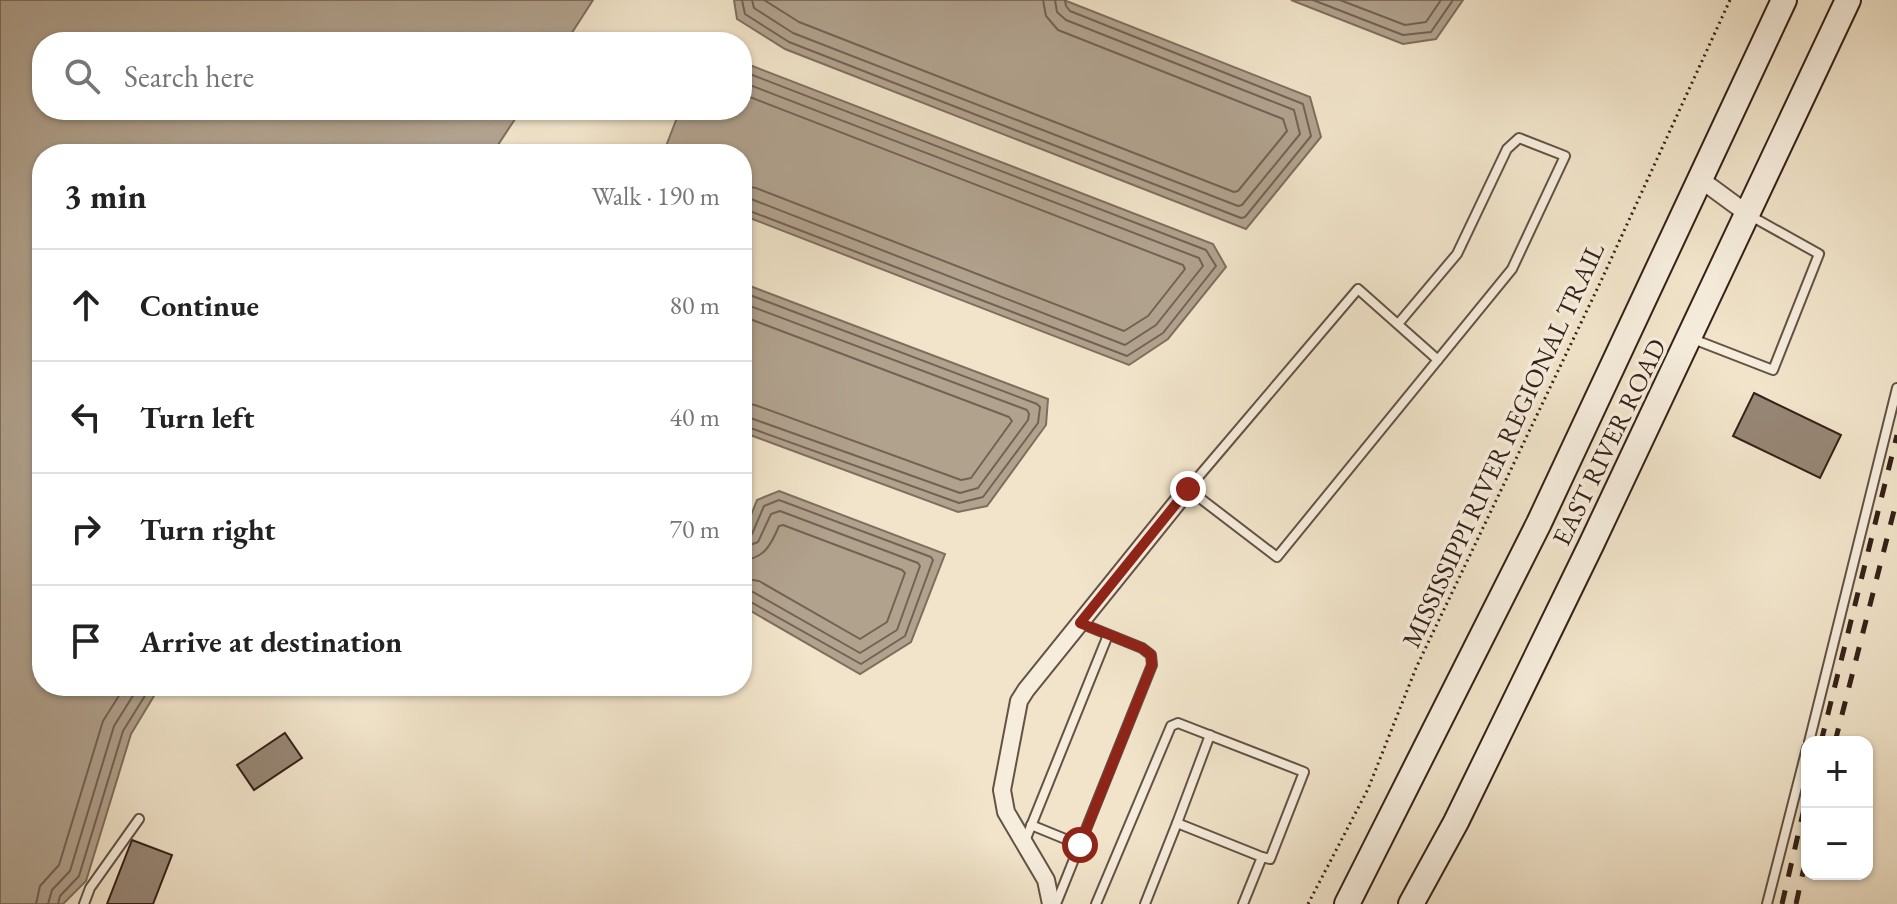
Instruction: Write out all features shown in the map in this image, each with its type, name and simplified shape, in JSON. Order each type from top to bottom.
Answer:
[{"type":"street","name":"EAST RIVER ROAD","points":[[1347,904],[1526,550],[1784,0]]},
{"type":"street","name":"EAST RIVER ROAD","points":[[1411,904],[1469,794],[1690,338],[1848,0]]},
{"type":"street","points":[[1700,179],[1749,215]]},
{"type":"street","points":[[1054,904],[1046,880],[1003,802],[1002,790],[1015,715],[1026,690],[1188,489]]},
{"type":"lane","points":[[1398,324],[1457,254],[1507,149],[1519,138],[1565,156],[1512,269],[1438,360],[1277,557],[1188,489],[1358,289],[1438,360]]},
{"type":"lane","points":[[1690,338],[1773,370],[1819,254],[1749,215]]},
{"type":"lane","points":[[1810,736],[1897,388]]},
{"type":"lane","points":[[1054,904],[1152,665],[1151,655],[1142,648],[1080,623]]},
{"type":"lane","points":[[1024,843],[1108,635]]},
{"type":"lane","points":[[1096,904],[1171,726],[1178,723],[1304,772],[1270,859],[1177,823]]},
{"type":"lane","points":[[1145,904],[1210,735]]},
{"type":"lane","points":[[1767,904],[1801,771]]},
{"type":"lane","points":[[84,904],[90,888],[139,819]]},
{"type":"lane","points":[[1031,825],[1080,845]]},
{"type":"lane","points":[[1243,904],[1262,857]]},
{"type":"path","name":"MISSISSIPPI RIVER REGIONAL TRAIL","points":[[1308,904],[1368,789],[1416,668],[1601,281],[1730,0]]},
{"type":"water","points":[[0,0],[593,0],[572,32],[32,32],[32,120],[514,120],[499,144],[32,144],[32,696],[154,696],[131,734],[86,881],[63,904],[0,904]]},
{"type":"water","points":[[734,0],[1064,0],[1310,97],[1321,137],[1246,229],[785,49],[737,19]]},
{"type":"water","points":[[1291,0],[1463,0],[1436,39],[1403,44]]},
{"type":"water","points":[[752,66],[1213,244],[1226,267],[1168,339],[1129,365],[752,219],[752,144],[667,144],[676,120],[752,120]]},
{"type":"water","points":[[752,287],[1048,399],[1046,425],[987,506],[958,512],[752,436]]},
{"type":"water","points":[[779,491],[945,554],[911,642],[860,674],[752,612],[752,513],[757,500]]},
{"type":"building","points":[[1754,393],[1841,435],[1820,478],[1733,436]]},
{"type":"building","points":[[285,733],[302,758],[254,790],[237,765]]},
{"type":"building","points":[[132,840],[172,855],[153,904],[107,904]]},
{"type":"railway","points":[[1822,736],[1897,435]]},
{"type":"railway","points":[[1837,736],[1897,499]]},
{"type":"railway","points":[[1782,904],[1804,808]]},
{"type":"railway","points":[[1796,904],[1801,880]]},
{"type":"route","points":[[1080,845],[1152,665],[1151,655],[1142,648],[1080,623],[1188,489]]}]
